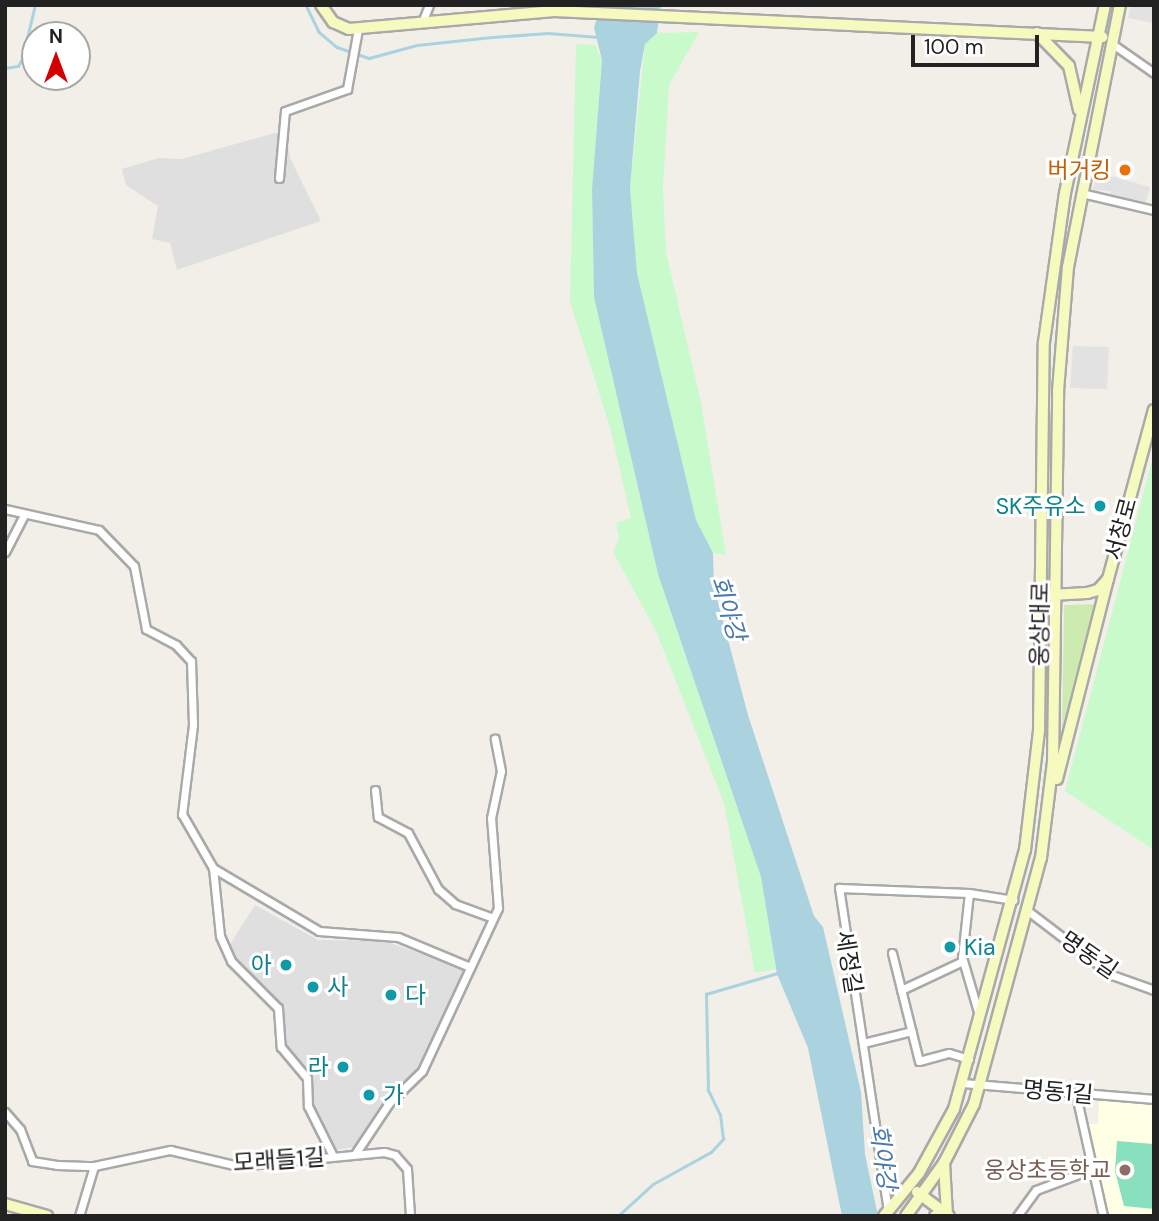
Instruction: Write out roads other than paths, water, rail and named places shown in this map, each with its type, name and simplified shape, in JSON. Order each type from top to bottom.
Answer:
[{"type":"main road","points":[[321,5],[333,22],[358,29],[530,9],[1098,34],[1110,43]]},
{"type":"main road","name":"웅상대로","points":[[886,1213],[909,1187],[942,1133],[963,1083],[1014,900],[1033,802],[1041,595],[1041,379],[1053,262],[1079,117],[1105,5]]},
{"type":"main road","name":"웅상대로","points":[[906,1216],[923,1195],[966,1126],[1028,911],[1050,805],[1058,594],[1058,391],[1068,267],[1080,193],[1120,5]]},
{"type":"main road","points":[[1037,33],[1067,63],[1079,117]]},
{"type":"main road","name":"서창로","points":[[1087,593],[1108,579],[1154,410]]},
{"type":"main road","points":[[1058,574],[1068,586],[1087,593]]},
{"type":"main road","points":[[1050,805],[1108,579]]},
{"type":"main road","points":[[1041,595],[1087,593]]},
{"type":"main road","points":[[944,1163],[948,1215]]},
{"type":"main road","points":[[909,1187],[948,1215]]},
{"type":"main road","points":[[5,1203],[47,1216]]},
{"type":"main road","points":[[935,1216],[948,1215]]},
{"type":"street","points":[[423,20],[429,5]]},
{"type":"street","points":[[279,178],[285,111],[347,89],[358,29]]},
{"type":"street","points":[[1110,43],[1154,73]]},
{"type":"street","points":[[1080,193],[1154,210]]},
{"type":"street","points":[[5,509],[99,530],[134,566],[146,629],[176,645],[191,660],[193,725],[182,814],[213,868],[220,936],[231,961],[278,1008],[281,1047],[307,1078],[308,1106],[332,1156]]},
{"type":"street","points":[[5,552],[24,515]]},
{"type":"street","points":[[355,1154],[389,1102],[422,1071],[498,908],[491,818],[501,771],[495,739]]},
{"type":"street","points":[[375,790],[378,817],[408,833],[438,889],[456,904],[493,918]]},
{"type":"street","points":[[213,868],[319,931],[398,937],[470,967]]},
{"type":"street","name":"세정길","points":[[886,1213],[839,888],[969,892],[1014,900]]},
{"type":"street","points":[[969,892],[963,961],[980,1018]]},
{"type":"street","name":"명동길","points":[[1028,911],[1112,975],[1154,990]]},
{"type":"street","points":[[892,953],[919,1061],[949,1053],[969,1059]]},
{"type":"street","points":[[901,990],[963,961]]},
{"type":"street","points":[[863,1043],[912,1031]]},
{"type":"street","name":"명동1길","points":[[963,1083],[1154,1100]]},
{"type":"street","points":[[1076,1094],[1102,1216]]},
{"type":"street","name":"모래들1길","points":[[5,1112],[20,1129],[32,1161],[94,1167],[170,1150],[238,1166],[384,1152],[403,1161],[409,1182],[410,1216]]},
{"type":"street","points":[[79,1216],[94,1167]]},
{"type":"street","points":[[1017,1216],[1036,1190],[1092,1170]]},
{"type":"water","points":[[601,5],[661,5],[657,33],[645,44],[640,71],[630,188],[637,273],[696,520],[713,553],[714,587],[748,715],[814,916],[823,927],[861,1092],[865,1154],[878,1216],[842,1216],[808,1048],[777,974],[761,877],[658,574],[594,297],[592,189],[602,60],[594,28]]},
{"type":"waterway","points":[[5,68],[18,66],[22,59],[35,5]]},
{"type":"waterway","points":[[306,5],[319,32],[337,47],[369,58],[417,45],[492,37],[548,33],[598,37]]},
{"type":"waterway","points":[[618,1216],[653,1184],[711,1152],[723,1139],[720,1115],[708,1090],[706,994],[778,973]]},
{"type":"place","name":"버거킹","points":[[1125,170]]},
{"type":"place","name":"SK주유소","points":[[1100,506]]},
{"type":"place","name":"Kia","points":[[950,947]]},
{"type":"place","name":"아","points":[[286,965]]},
{"type":"place","name":"사","points":[[313,987]]},
{"type":"place","name":"다","points":[[391,995]]},
{"type":"place","name":"라","points":[[343,1067]]},
{"type":"place","name":"가","points":[[369,1095]]},
{"type":"place","name":"웅상초등학교","points":[[1125,1170]]},
{"type":"water label","name":"회야강","points":[[728,608]]},
{"type":"water label","name":"회야강","points":[[883,1157]]}]
